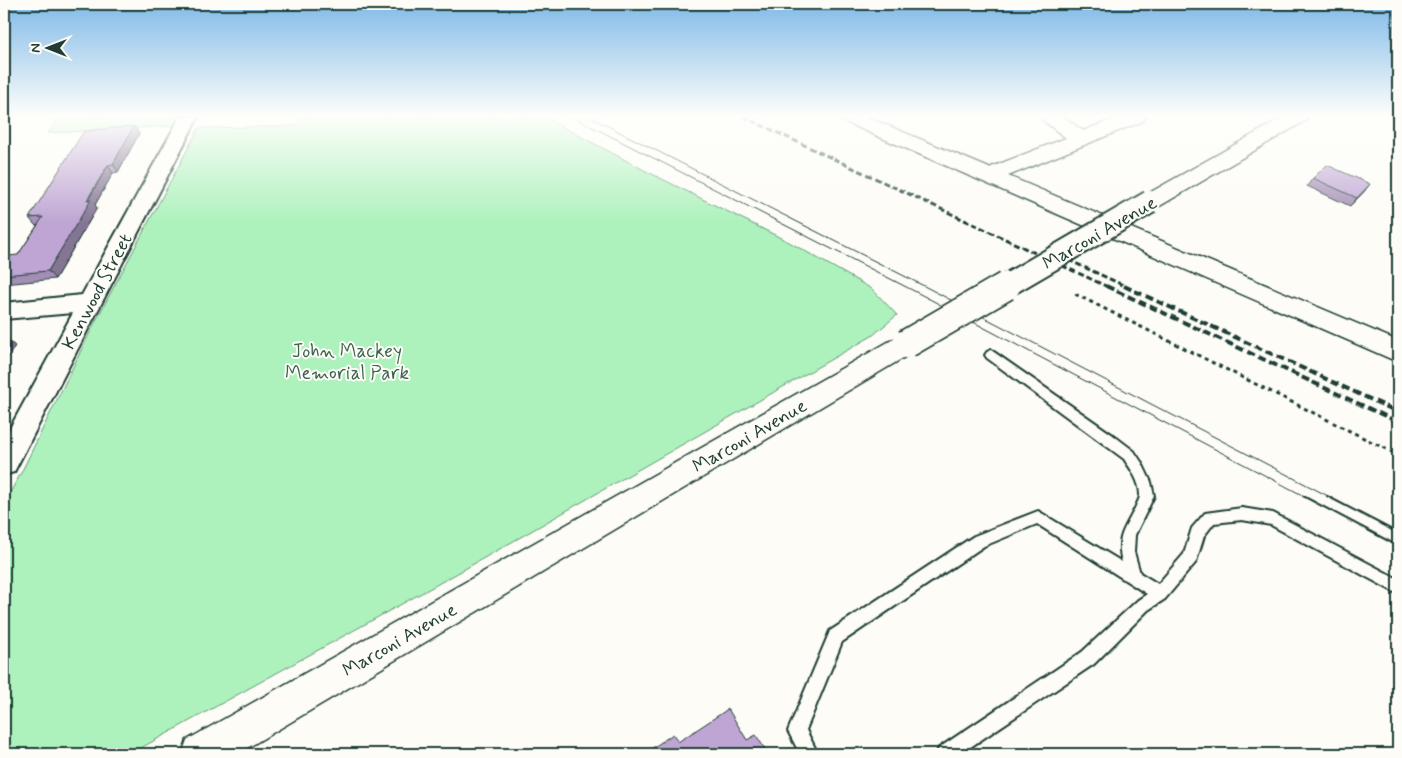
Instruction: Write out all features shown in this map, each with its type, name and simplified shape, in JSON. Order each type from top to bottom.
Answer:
[{"type":"main road","points":[[933,152],[1398,352]]},
{"type":"main road","points":[[989,176],[1046,152]]},
{"type":"main road","name":"Marconi Avenue","points":[[201,754],[1236,152]]},
{"type":"street","name":"Kenwood Street","points":[[4,464],[170,152]]},
{"type":"street","points":[[4,311],[90,303]]},
{"type":"lane","points":[[991,355],[1129,455],[1137,467],[1144,482],[1147,496],[1128,534],[1127,552],[1134,577]]},
{"type":"lane","points":[[945,754],[1088,658],[1143,605],[1160,594],[1191,557],[1197,534],[1210,517],[1242,514],[1273,518],[1398,587]]},
{"type":"lane","points":[[809,754],[797,731],[836,637],[980,541],[1038,517],[1160,594]]},
{"type":"path","points":[[1075,294],[1398,455]]},
{"type":"green space","name":"John Mackey Memorial Park","points":[[186,152],[611,152],[789,242],[872,289],[897,315],[872,336],[456,574],[130,754],[4,754],[4,503],[21,473],[94,324]]},
{"type":"building","points":[[70,152],[119,152],[113,164],[108,165],[87,200],[91,200],[48,271],[4,275],[4,263],[8,256],[18,255],[43,217],[29,218]]},
{"type":"building","points":[[1327,165],[1370,184],[1357,198],[1313,178]]},
{"type":"building","points":[[728,709],[747,740],[756,735],[768,754],[644,754],[673,734],[678,742]]},
{"type":"tram line","points":[[642,152],[918,293],[1306,497]]},
{"type":"tram line","points":[[660,152],[924,286],[1330,497]]},
{"type":"tram line","points":[[1303,496],[1398,546]]},
{"type":"tram line","points":[[1327,496],[1398,533]]},
{"type":"railway","points":[[820,152],[1108,287]]},
{"type":"railway","points":[[1060,256],[1127,287]]},
{"type":"railway","points":[[1106,286],[1398,422]]},
{"type":"railway","points":[[1124,286],[1398,412]]}]
